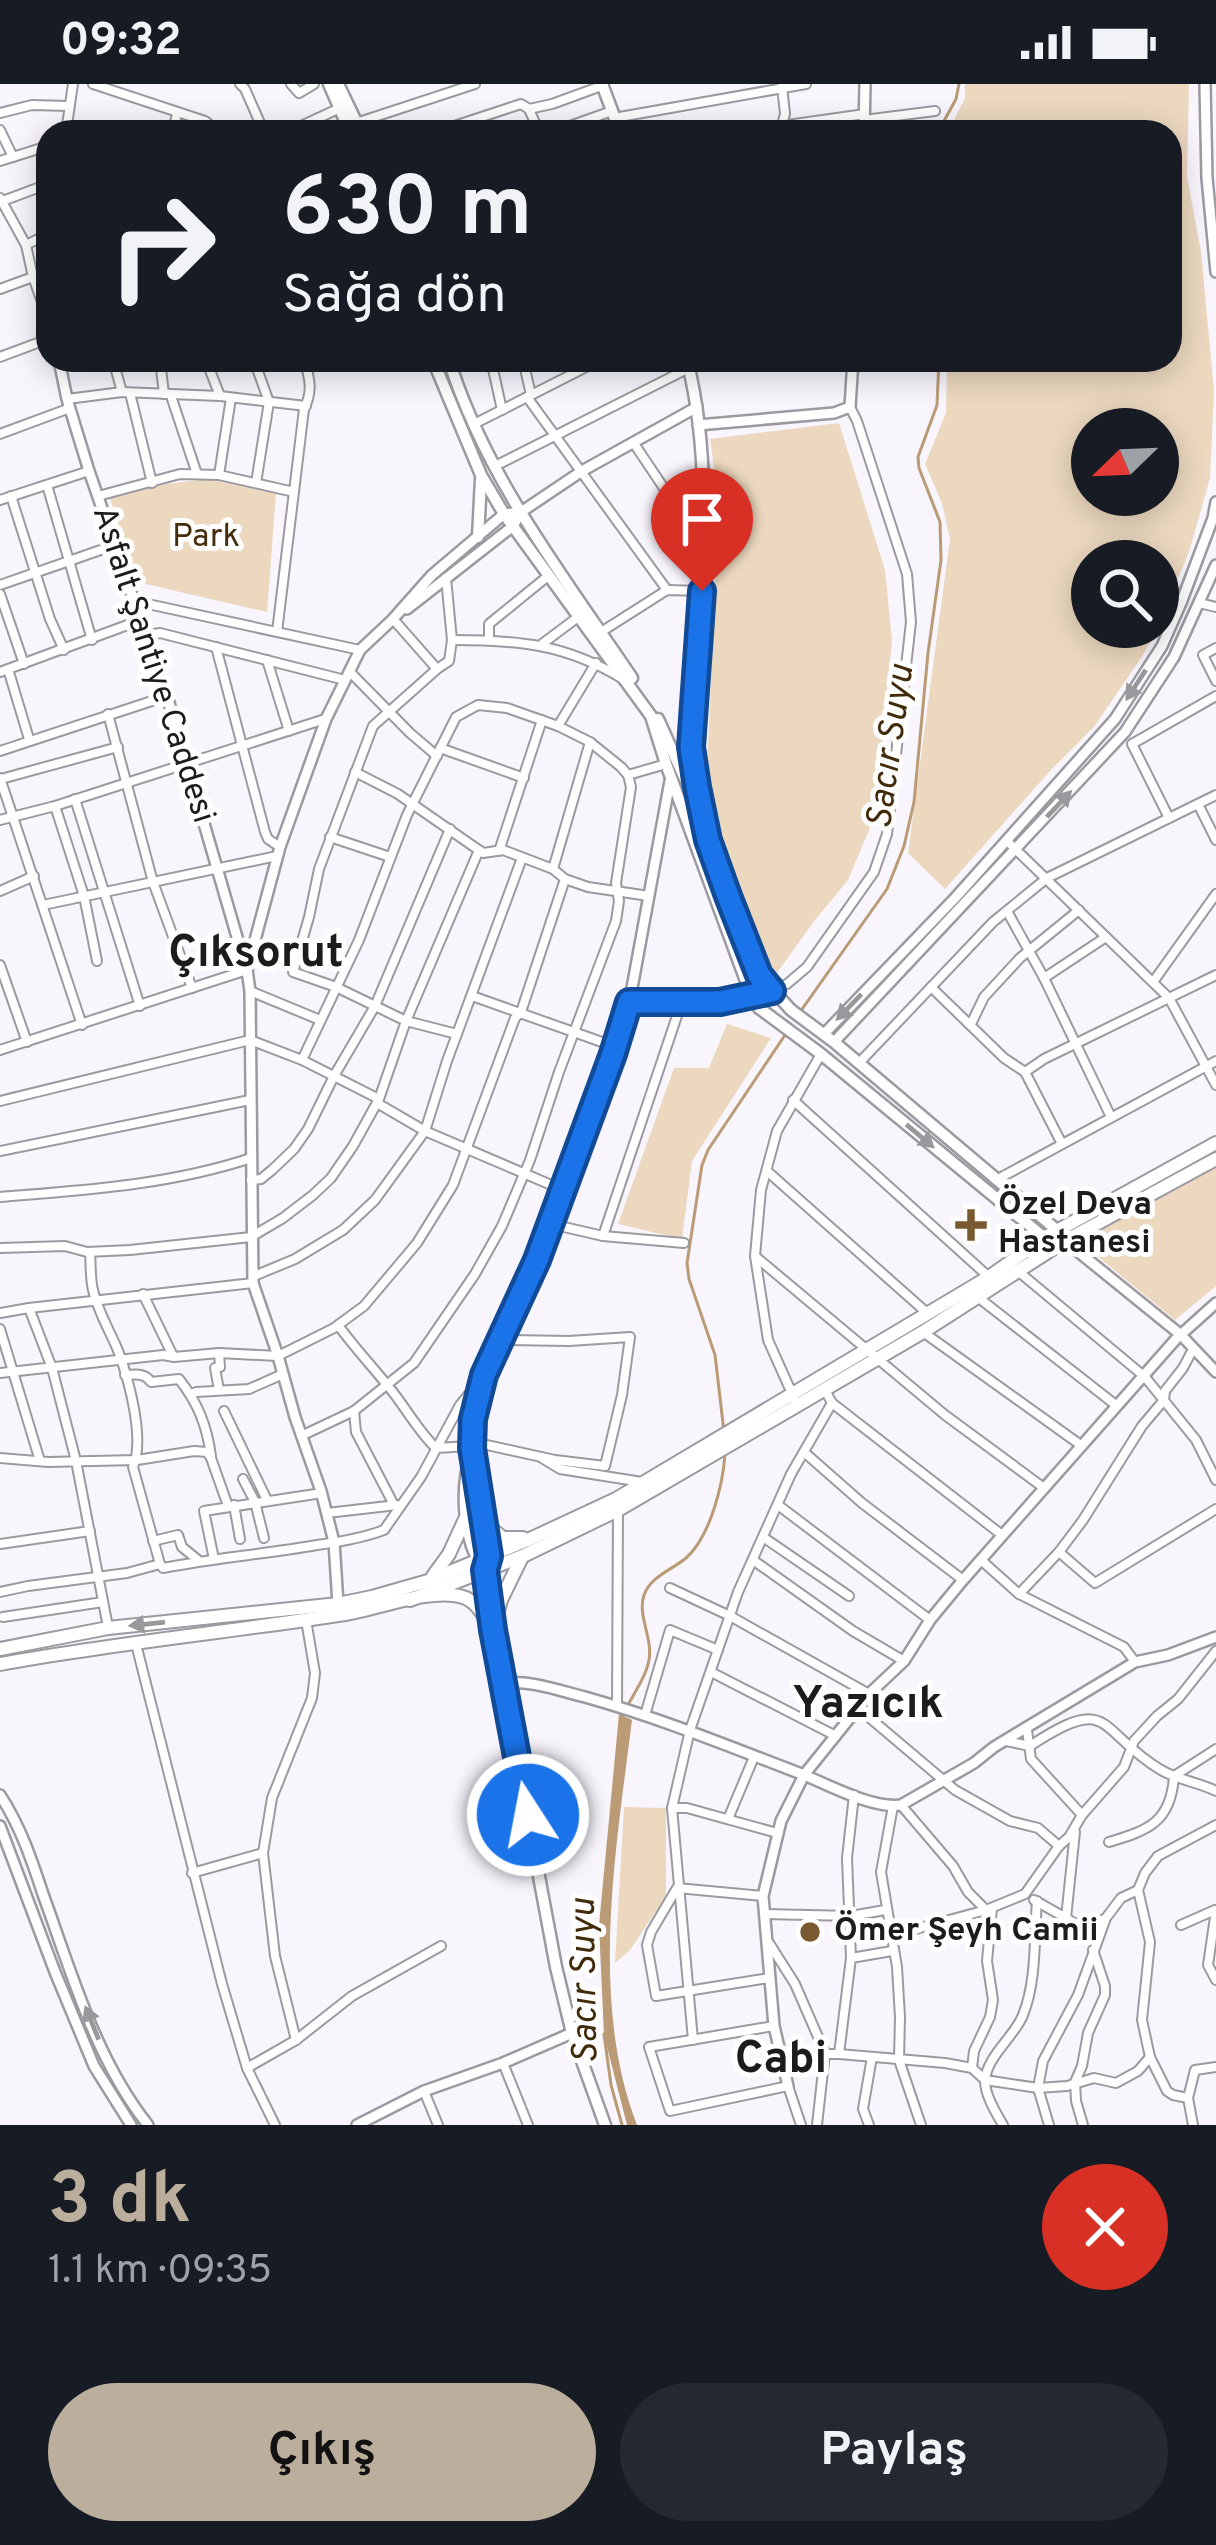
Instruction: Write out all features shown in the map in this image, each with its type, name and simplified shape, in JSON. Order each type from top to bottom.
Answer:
[{"type":"main road","points":[[603,84],[615,120]]},
{"type":"main road","points":[[340,85],[353,120]]},
{"type":"main road","points":[[340,85],[340,109],[349,120]]},
{"type":"main road","points":[[438,372],[481,476],[504,514],[652,716],[759,1008],[1044,1238]]},
{"type":"main road","points":[[454,372],[494,467],[666,736],[759,975],[791,1010],[1061,1236]]},
{"type":"main road","points":[[690,372],[697,407],[704,538],[691,747],[708,840]]},
{"type":"main road","points":[[478,537],[481,476]]},
{"type":"main road","points":[[666,736],[691,747]]},
{"type":"main road","points":[[493,1630],[517,1562],[525,1555],[618,1510],[747,1421],[922,1331],[1018,1272],[1061,1236],[1216,1143]]},
{"type":"main road","points":[[410,1600],[712,1448],[737,1440],[794,1399],[828,1396],[872,1354],[928,1313],[1044,1238],[1061,1236],[1216,1159]]},
{"type":"main road","points":[[428,1581],[449,1555],[466,1517]]},
{"type":"main road","points":[[483,1522],[503,1538],[530,1539]]},
{"type":"main road","points":[[0,1649],[108,1628],[372,1598],[484,1562],[525,1555]]},
{"type":"main road","points":[[484,1562],[556,1967],[572,2032],[605,2125]]},
{"type":"main road","points":[[0,1664],[446,1595],[466,1597],[493,1630]]},
{"type":"street","points":[[67,120],[73,84]]},
{"type":"street","points":[[92,84],[202,120]]},
{"type":"street","points":[[240,84],[259,120]]},
{"type":"street","points":[[291,84],[298,93],[314,84]]},
{"type":"street","points":[[380,120],[475,84]]},
{"type":"street","points":[[529,109],[603,84]]},
{"type":"street","points":[[593,120],[806,84]]},
{"type":"street","points":[[864,120],[865,84]]},
{"type":"street","points":[[1205,84],[1216,272]]},
{"type":"street","points":[[782,87],[782,120]]},
{"type":"street","points":[[472,120],[521,104],[534,120]]},
{"type":"street","points":[[0,112],[32,105],[69,106]]},
{"type":"street","points":[[315,120],[340,109]]},
{"type":"street","points":[[877,120],[935,111]]},
{"type":"street","points":[[176,120],[177,113]]},
{"type":"street","points":[[0,130],[13,157]]},
{"type":"street","points":[[0,161],[36,150]]},
{"type":"street","points":[[36,188],[1,200],[26,244],[36,281]]},
{"type":"street","points":[[26,244],[36,240]]},
{"type":"street","points":[[0,289],[33,277]]},
{"type":"street","points":[[0,356],[36,343]]},
{"type":"street","name":"Asfalt Şantiye Caddesi","points":[[62,372],[89,471],[167,696],[247,970]]},
{"type":"street","points":[[118,372],[152,483]]},
{"type":"street","points":[[163,372],[197,474]]},
{"type":"street","points":[[212,372],[226,397],[219,475]]},
{"type":"street","points":[[256,483],[268,402],[258,372]]},
{"type":"street","points":[[277,632],[305,406],[310,397],[307,372]]},
{"type":"street","points":[[494,372],[502,410]]},
{"type":"street","points":[[525,372],[529,396],[555,436],[667,590]]},
{"type":"street","points":[[474,424],[576,372]]},
{"type":"street","points":[[494,467],[673,372]]},
{"type":"street","points":[[629,1002],[720,1002],[753,998],[787,984],[807,967],[874,872],[887,834],[911,622],[907,574],[850,407],[852,372]]},
{"type":"street","points":[[0,434],[69,404],[126,393],[305,406]]},
{"type":"street","points":[[393,619],[513,526],[521,512],[582,471],[697,407]]},
{"type":"street","points":[[698,425],[834,413],[850,407]]},
{"type":"street","points":[[633,442],[692,530],[704,538]]},
{"type":"street","points":[[0,500],[89,471]]},
{"type":"street","points":[[98,496],[180,474],[219,475],[294,491]]},
{"type":"street","points":[[46,485],[92,640]]},
{"type":"street","points":[[11,496],[64,650]]},
{"type":"street","points":[[829,1038],[1115,719],[1162,646],[1216,502]]},
{"type":"street","points":[[338,1604],[334,1542],[322,1493],[254,1279],[247,970],[279,851],[326,719],[360,650],[432,575],[504,514],[521,512]]},
{"type":"street","points":[[23,664],[0,590],[115,545]]},
{"type":"street","points":[[829,1038],[1125,732],[1174,657],[1216,565]]},
{"type":"street","points":[[489,640],[489,624],[549,575]]},
{"type":"street","points":[[446,578],[452,640],[449,662],[373,726],[319,868],[293,971],[406,1021],[457,1034]]},
{"type":"street","points":[[602,632],[667,590],[702,591]]},
{"type":"street","points":[[134,601],[360,650]]},
{"type":"street","points":[[1199,603],[1216,607]]},
{"type":"street","points":[[540,645],[580,616]]},
{"type":"street","points":[[393,619],[437,669]]},
{"type":"street","points":[[29,739],[4,670],[141,620]]},
{"type":"street","points":[[148,635],[160,633],[347,675],[438,752],[524,778]]},
{"type":"street","points":[[452,640],[555,648],[596,663],[626,682]]},
{"type":"street","points":[[216,647],[265,832],[279,851]]},
{"type":"street","points":[[1216,648],[1203,655],[1216,681]]},
{"type":"street","points":[[267,660],[289,731]]},
{"type":"street","points":[[559,726],[596,663]]},
{"type":"street","points":[[0,751],[167,696]]},
{"type":"street","points":[[1169,818],[1132,744],[1216,696]]},
{"type":"street","points":[[302,1060],[456,717],[478,705],[507,708],[590,742],[628,775],[631,787],[616,883],[616,920],[502,1226],[414,1364],[354,1412],[302,1436]]},
{"type":"street","points":[[108,714],[153,881],[192,988]]},
{"type":"street","points":[[0,820],[326,719]]},
{"type":"street","points":[[498,852],[542,720]]},
{"type":"street","points":[[553,869],[590,742]]},
{"type":"street","points":[[82,1025],[1,781],[118,747]]},
{"type":"street","points":[[484,1562],[473,1419],[484,1375],[537,1260],[616,1047],[649,896],[668,770],[628,775]]},
{"type":"street","points":[[356,772],[479,850],[489,854],[503,850],[565,878],[649,896]]},
{"type":"street","points":[[859,1063],[1006,909],[1047,878],[1216,795]]},
{"type":"street","points":[[75,800],[140,1006]]},
{"type":"street","points":[[1198,804],[1216,840]]},
{"type":"street","points":[[55,806],[85,896],[98,961]]},
{"type":"street","points":[[251,1180],[261,1179],[308,1129],[375,1006],[450,829]]},
{"type":"street","points":[[330,837],[390,856]]},
{"type":"street","points":[[1007,841],[1169,998],[1216,1084]]},
{"type":"street","points":[[0,1248],[130,1250],[251,1237],[283,1218],[331,1178],[365,1128],[479,850]]},
{"type":"street","points":[[43,905],[279,851]]},
{"type":"street","points":[[0,1313],[254,1279],[343,1230],[375,1200],[425,1131],[522,858]]},
{"type":"street","points":[[0,891],[34,876]]},
{"type":"street","points":[[0,1373],[219,1352],[278,1356],[364,1306],[416,1243],[454,1185],[521,1012],[565,878]]},
{"type":"street","points":[[1153,982],[1216,894]]},
{"type":"street","points":[[1006,909],[1111,1118]]},
{"type":"street","points":[[971,1024],[984,997],[1028,951],[1079,910]]},
{"type":"street","points":[[1044,978],[1106,937]]},
{"type":"street","points":[[0,965],[27,1042]]},
{"type":"street","points":[[0,1050],[247,970]]},
{"type":"street","points":[[1025,1072],[1216,975]]},
{"type":"street","points":[[931,987],[1004,1058],[1025,1072],[1062,1144]]},
{"type":"street","points":[[250,991],[320,1020]]},
{"type":"street","points":[[472,996],[616,1047]]},
{"type":"street","points":[[604,1236],[681,1003]]},
{"type":"street","points":[[0,1101],[250,1040],[334,1076],[425,1131],[563,1190]]},
{"type":"street","points":[[794,1399],[768,1340],[755,1256],[761,1190],[777,1131],[821,1054]]},
{"type":"street","points":[[996,1180],[1216,1060]]},
{"type":"street","points":[[0,1151],[250,1100]]},
{"type":"street","points":[[793,1100],[989,1277]]},
{"type":"street","points":[[0,1196],[184,1177],[251,1158]]},
{"type":"street","points":[[766,1170],[928,1313]]},
{"type":"street","points":[[550,1224],[604,1236],[684,1244]]},
{"type":"street","points":[[1061,1236],[1181,1335],[1216,1372]]},
{"type":"street","points":[[90,1252],[92,1290],[121,1358],[138,1437],[133,1467],[163,1568],[384,1530],[460,1405],[484,1375]]},
{"type":"street","points":[[755,1256],[945,1415],[1044,1488]]},
{"type":"street","points":[[1018,1272],[1144,1377],[1196,1440],[1216,1480]]},
{"type":"street","points":[[143,1294],[174,1357]]},
{"type":"street","points":[[978,1297],[1117,1406]]},
{"type":"street","points":[[801,2125],[774,2026],[763,1896],[777,1833],[804,1775],[868,1694],[904,1660],[963,1580],[1181,1335],[1216,1303]]},
{"type":"street","points":[[28,1308],[52,1368],[76,1461],[108,1628]]},
{"type":"street","points":[[338,1325],[436,1448]]},
{"type":"street","points":[[0,1329],[40,1461]]},
{"type":"street","points":[[922,1331],[1082,1446]]},
{"type":"street","points":[[436,1448],[487,1445],[605,1466],[630,1337],[500,1340]]},
{"type":"street","points":[[1019,1594],[1083,1520],[1193,1348]]},
{"type":"street","points":[[219,1352],[220,1367],[215,1368],[219,1390]]},
{"type":"street","points":[[124,1375],[140,1374],[151,1382],[178,1379],[191,1394],[207,1430],[240,1539]]},
{"type":"street","points":[[191,1394],[249,1389],[283,1374]]},
{"type":"street","points":[[693,2040],[672,1808],[690,1730],[730,1616],[828,1396],[1003,1535]]},
{"type":"street","points":[[224,1411],[267,1500]]},
{"type":"street","points":[[354,1412],[356,1432],[398,1505]]},
{"type":"street","points":[[472,1448],[466,1467],[466,1517],[484,1562]]},
{"type":"street","points":[[1,1455],[40,1461],[136,1460],[194,1451],[207,1452],[212,1458]]},
{"type":"street","points":[[804,1452],[963,1580]]},
{"type":"street","points":[[539,1456],[560,1468],[644,1482]]},
{"type":"street","points":[[243,1478],[265,1538]]},
{"type":"street","points":[[214,1559],[204,1511],[322,1493]]},
{"type":"street","points":[[778,1504],[930,1619]]},
{"type":"street","points":[[327,1513],[398,1505]]},
{"type":"street","points":[[1059,1552],[1095,1582],[1216,1509]]},
{"type":"street","points":[[618,1510],[630,1710]]},
{"type":"street","points":[[0,1544],[90,1531]]},
{"type":"street","points":[[153,1541],[178,1535],[182,1547],[200,1561]]},
{"type":"street","points":[[763,1537],[849,1596]]},
{"type":"street","points":[[753,1560],[836,1620],[904,1660]]},
{"type":"street","points":[[981,1560],[1019,1594],[1124,1647],[1135,1662]]},
{"type":"street","points":[[0,1592],[160,1564]]},
{"type":"street","points":[[670,1588],[730,1616],[868,1694]]},
{"type":"street","points":[[3,1617],[103,1602]]},
{"type":"street","points":[[296,2040],[275,1956],[263,1853],[272,1798],[311,1698],[315,1673],[306,1620]]},
{"type":"street","points":[[630,1710],[670,1630],[718,1650]]},
{"type":"street","points":[[921,2125],[899,2060],[900,2017],[881,1872],[897,1806],[1135,1662],[1216,1637]]},
{"type":"street","points":[[136,1644],[192,1874],[247,2068],[275,2125]]},
{"type":"street","points":[[890,1936],[989,1909],[1025,1894],[1082,1815],[1124,1767],[1132,1747],[1216,1651]]},
{"type":"street","points":[[711,1672],[836,1736]]},
{"type":"street","points":[[503,1683],[524,1681],[630,1710],[854,1796],[897,1806],[953,1866],[968,1892],[989,1909]]},
{"type":"street","points":[[858,1708],[944,1780],[1010,1821],[1038,1828],[1059,1846]]},
{"type":"street","points":[[1006,1741],[1030,1746],[1061,1725],[1079,1719],[1104,1721],[1160,1769],[1216,1791]]},
{"type":"street","points":[[1028,1730],[1031,1759],[1082,1815]]},
{"type":"street","points":[[1174,1776],[1216,1749]]},
{"type":"street","points":[[728,1819],[754,1757]]},
{"type":"street","points":[[1109,1842],[1143,1831],[1162,1818],[1173,1796],[1174,1776]]},
{"type":"street","points":[[0,1795],[17,1821],[107,2061],[148,2125]]},
{"type":"street","points":[[839,2054],[851,1958],[847,1858],[854,1796]]},
{"type":"street","points":[[672,1808],[777,1833]]},
{"type":"street","points":[[1066,1918],[1076,1825]]},
{"type":"street","points":[[1188,2098],[1167,2091],[1150,2057],[1142,2020],[1150,1942],[1138,1890],[1158,1856],[1216,1825]]},
{"type":"street","points":[[0,1826],[94,2066],[130,2125]]},
{"type":"street","points":[[192,1874],[263,1853]]},
{"type":"street","points":[[677,1888],[763,1896]]},
{"type":"street","points":[[677,1888],[646,1946],[656,1996],[769,1978]]},
{"type":"street","points":[[1049,2125],[1038,2088],[1043,2060],[1078,1995],[1106,1918],[1121,1898],[1138,1890]]},
{"type":"street","points":[[1025,1894],[1084,1929],[1106,1918]]},
{"type":"street","points":[[985,2080],[1024,2012],[1032,1974],[1036,1901]]},
{"type":"street","points":[[972,2068],[993,2000],[987,1961],[989,1909]]},
{"type":"street","points":[[765,1914],[851,1916],[885,1910]]},
{"type":"street","points":[[1181,1925],[1215,1910]]},
{"type":"street","points":[[1215,1910],[1208,1965],[1215,1974]]},
{"type":"street","points":[[765,1937],[795,1984],[826,2054],[818,2125]]},
{"type":"street","points":[[247,2068],[296,2040],[352,1996],[441,1946]]},
{"type":"street","points":[[1083,2125],[1075,2083],[1088,2032],[1105,1995],[1093,1950]]},
{"type":"street","points":[[851,1958],[892,1951]]},
{"type":"street","points":[[774,2026],[649,2047],[670,2110],[788,2086]]},
{"type":"street","points":[[357,2125],[424,2091],[572,2032]]},
{"type":"street","points":[[780,2054],[839,2054],[972,2068],[985,2080],[1003,2125]]},
{"type":"street","points":[[869,2125],[863,2109],[872,2057]]},
{"type":"street","points":[[985,2080],[1038,2088],[1094,2078],[1116,2083],[1138,2071],[1150,2057]]},
{"type":"street","points":[[503,2063],[528,2125]]},
{"type":"street","points":[[1193,2125],[1188,2098],[1195,2070],[1216,2067]]},
{"type":"street","points":[[424,2091],[438,2125]]},
{"type":"green space","points":[[965,84],[1189,84],[1187,177],[1201,252],[1214,391],[1210,478],[1179,576],[1179,540],[1071,540],[1071,648],[1147,648],[1143,655],[1094,727],[945,889],[908,853],[950,539],[942,503],[925,464],[946,413],[947,372],[1182,372],[1182,120],[954,120],[965,98]]},
{"type":"green space","points":[[839,423],[885,570],[892,641],[879,775],[869,830],[848,880],[774,977],[729,862],[707,770],[719,503],[710,439]]},
{"type":"green space","name":"Park","points":[[209,479],[276,494],[267,612],[137,582],[110,498]]},
{"type":"green space","points":[[727,1024],[771,1038],[692,1161],[682,1239],[618,1224],[674,1068],[709,1068]]},
{"type":"green space","points":[[1216,1164],[1216,1286],[1175,1320],[1091,1251],[1092,1231]]},
{"type":"green space","points":[[624,1807],[666,1808],[666,1896],[630,1950],[615,1963]]},
{"type":"shaded area","points":[[619,1714],[632,1720],[614,1872],[610,1976],[622,2077],[637,2125],[627,2125],[604,2035],[599,1925]]},
{"type":"waterway","name":"Sacır Suyu","points":[[945,120],[959,84]]},
{"type":"waterway","name":"Sacır Suyu","points":[[800,1012],[887,889],[914,802],[941,560],[940,522],[918,457],[937,405],[938,372]]},
{"type":"waterway","name":"Sacır Suyu","points":[[724,1432],[715,1355],[687,1263],[702,1165],[785,1035]]},
{"type":"waterway","name":"Sacır Suyu","points":[[621,1719],[649,1660],[644,1595],[702,1537],[718,1495],[725,1454]]},
{"type":"waterway","name":"Sacır Suyu","points":[[604,2034],[622,2125]]},
{"type":"place","name":"Özel Deva Hastanesi","points":[[971,1225]]},
{"type":"place","name":"Ömer Şeyh Camii","points":[[810,1932]]},
{"type":"district","name":"Çıksorut","points":[[256,954]]},
{"type":"district","name":"Yazıcık","points":[[868,1705]]},
{"type":"district","name":"Cabi","points":[[781,2060]]},
{"type":"route","points":[[528,1815],[493,1630],[485,1570],[489,1556],[472,1448],[473,1419],[484,1375],[537,1260],[629,1002],[720,1002],[772,991],[759,975],[728,896],[708,840],[697,787],[691,747],[702,591]]}]
